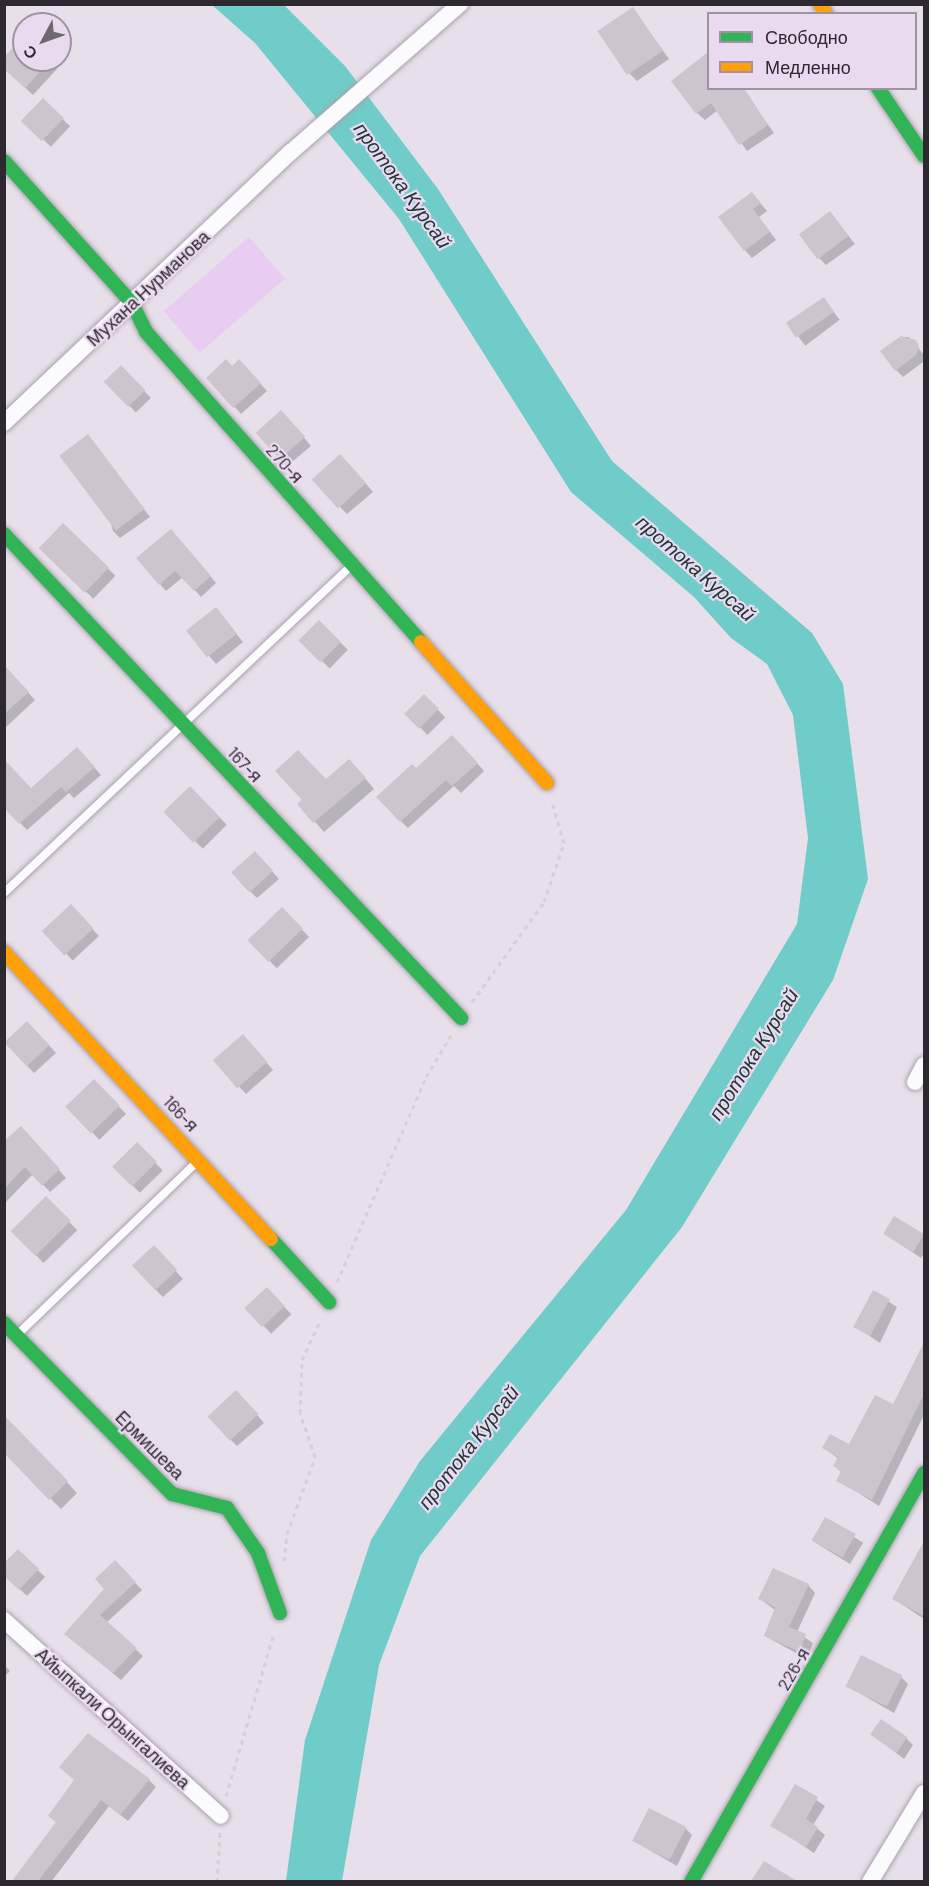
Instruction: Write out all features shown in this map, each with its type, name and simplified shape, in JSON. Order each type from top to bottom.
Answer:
[{"type":"street","name":"Мухана Нурманова","points":[[4,423],[291,152],[460,4]]},
{"type":"street","points":[[879,90],[924,156]]},
{"type":"street","name":"270-я","points":[[4,161],[132,303],[146,332],[546,783]]},
{"type":"street","name":"167-я","points":[[4,534],[461,1018]]},
{"type":"street","name":"166-я","points":[[4,952],[200,1159],[329,1302]]},
{"type":"street","points":[[915,1082],[924,1065]]},
{"type":"street","name":"Ермишева","points":[[4,1323],[172,1494],[227,1508],[258,1552],[280,1613]]},
{"type":"street","name":"226-я","points":[[691,1881],[924,1473]]},
{"type":"street","name":"Айыпкали Орынгалиева","points":[[4,1620],[221,1816]]},
{"type":"street","points":[[870,1881],[924,1792]]},
{"type":"lane","points":[[4,893],[352,565]]},
{"type":"lane","points":[[17,1336],[200,1159]]},
{"type":"path","points":[[284,1568],[286,1534],[315,1457],[300,1413],[302,1360],[426,1077],[461,1018],[544,902],[564,843],[546,783]]},
{"type":"path","points":[[217,1881],[221,1816],[280,1613]]},
{"type":"shaded area","points":[[249,237],[285,279],[200,353],[164,311]]},
{"type":"water","name":"протока Курсай","points":[[212,5],[284,5],[345,66],[438,189],[612,461],[812,633],[843,684],[868,879],[833,980],[682,1227],[420,1556],[379,1665],[342,1881],[286,1881],[305,1740],[371,1540],[420,1461],[626,1210],[797,924],[808,838],[793,715],[767,664],[731,638],[694,597],[571,492],[399,219],[255,43]]},
{"type":"building","points":[[633,7],[663,51],[627,75],[597,31]]},
{"type":"building","points":[[12,49],[12,72],[40,72],[25,88],[4,69],[4,57]]},
{"type":"building","points":[[707,53],[707,90],[745,90],[768,125],[739,145],[711,103],[696,114],[671,81]]},
{"type":"building","points":[[43,98],[64,118],[42,141],[21,121]]},
{"type":"building","points":[[752,192],[761,203],[753,209],[770,232],[744,251],[718,217]]},
{"type":"building","points":[[830,211],[849,236],[818,259],[799,234]]},
{"type":"building","points":[[824,297],[834,312],[796,338],[786,323]]},
{"type":"building","points":[[901,336],[916,340],[919,347],[916,355],[895,371],[880,351]]},
{"type":"building","points":[[226,359],[232,366],[239,359],[261,383],[233,408],[206,378]]},
{"type":"building","points":[[121,365],[145,390],[128,407],[104,382]]},
{"type":"building","points":[[281,410],[305,437],[280,460],[256,433]]},
{"type":"building","points":[[88,434],[145,509],[116,531],[59,456]]},
{"type":"building","points":[[340,454],[366,483],[338,508],[312,479]]},
{"type":"building","points":[[63,523],[109,567],[85,593],[39,548]]},
{"type":"building","points":[[171,529],[211,576],[194,591],[175,571],[159,585],[136,558]]},
{"type":"building","points":[[216,607],[237,634],[207,657],[186,630]]},
{"type":"building","points":[[319,620],[341,642],[320,662],[298,641]]},
{"type":"building","points":[[4,665],[29,692],[4,714]]},
{"type":"building","points":[[424,694],[439,709],[419,729],[404,714]]},
{"type":"building","points":[[452,735],[478,763],[452,786],[446,780],[400,822],[376,797],[412,764],[416,768]]},
{"type":"building","points":[[77,747],[95,767],[66,792],[61,787],[19,824],[4,808],[4,759],[31,788]]},
{"type":"building","points":[[298,750],[326,779],[349,759],[366,778],[313,823],[297,804],[302,800],[275,771]]},
{"type":"building","points":[[190,786],[220,817],[193,843],[163,812]]},
{"type":"building","points":[[255,851],[273,871],[249,892],[231,872]]},
{"type":"building","points":[[71,904],[94,928],[64,955],[42,931]]},
{"type":"building","points":[[282,907],[303,929],[268,962],[247,940]]},
{"type":"building","points":[[27,1021],[50,1045],[27,1066],[4,1042]]},
{"type":"building","points":[[243,1034],[267,1062],[237,1088],[213,1060]]},
{"type":"building","points":[[94,1079],[120,1106],[91,1133],[65,1107]]},
{"type":"building","points":[[21,1126],[60,1169],[42,1186],[25,1167],[4,1189],[4,1141]]},
{"type":"building","points":[[137,1142],[157,1162],[132,1187],[112,1167]]},
{"type":"building","points":[[46,1196],[71,1221],[35,1256],[11,1231]]},
{"type":"building","points":[[894,1216],[924,1234],[913,1252],[883,1234]]},
{"type":"building","points":[[154,1245],[177,1270],[155,1290],[132,1265]]},
{"type":"building","points":[[267,1287],[285,1306],[262,1327],[244,1308]]},
{"type":"building","points":[[873,1290],[890,1299],[870,1336],[853,1327]]},
{"type":"building","points":[[924,1342],[924,1394],[872,1500],[836,1481],[841,1471],[833,1466],[838,1457],[822,1448],[830,1434],[849,1444],[875,1395],[893,1404]]},
{"type":"building","points":[[236,1390],[259,1414],[230,1441],[207,1417]]},
{"type":"building","points":[[4,1415],[68,1481],[49,1500],[4,1453]]},
{"type":"building","points":[[825,1517],[856,1534],[843,1558],[812,1541]]},
{"type":"building","points":[[924,1541],[924,1616],[892,1599]]},
{"type":"building","points":[[18,1549],[39,1569],[19,1590],[4,1576],[4,1563]]},
{"type":"building","points":[[115,1560],[136,1582],[100,1615],[137,1648],[113,1673],[64,1634],[104,1589],[95,1579]]},
{"type":"building","points":[[773,1568],[809,1584],[789,1627],[806,1634],[800,1652],[764,1636],[775,1607],[758,1599]]},
{"type":"building","points":[[861,1655],[902,1675],[887,1707],[846,1686]]},
{"type":"building","points":[[881,1719],[907,1737],[896,1753],[870,1735]]},
{"type":"building","points":[[88,1733],[150,1779],[120,1815],[101,1800],[38,1881],[12,1881],[56,1822],[48,1816],[74,1780],[59,1767]]},
{"type":"building","points":[[795,1784],[818,1797],[806,1819],[818,1827],[806,1847],[770,1826]]},
{"type":"building","points":[[649,1808],[686,1827],[670,1860],[632,1841]]},
{"type":"building","points":[[764,1861],[797,1881],[751,1881]]},
{"type":"traffic: fast","points":[[879,90],[924,156]]},
{"type":"traffic: fast","points":[[4,161],[132,303],[146,332],[421,642]]},
{"type":"traffic: fast","points":[[4,534],[461,1018]]},
{"type":"traffic: fast","points":[[271,1239],[329,1302]]},
{"type":"traffic: fast","points":[[4,1323],[172,1494],[227,1508],[258,1553],[280,1613]]},
{"type":"traffic: fast","points":[[691,1882],[924,1473]]},
{"type":"traffic: slow","points":[[820,4],[825,12]]},
{"type":"traffic: slow","points":[[421,642],[547,783]]},
{"type":"traffic: slow","points":[[4,952],[271,1239]]}]
